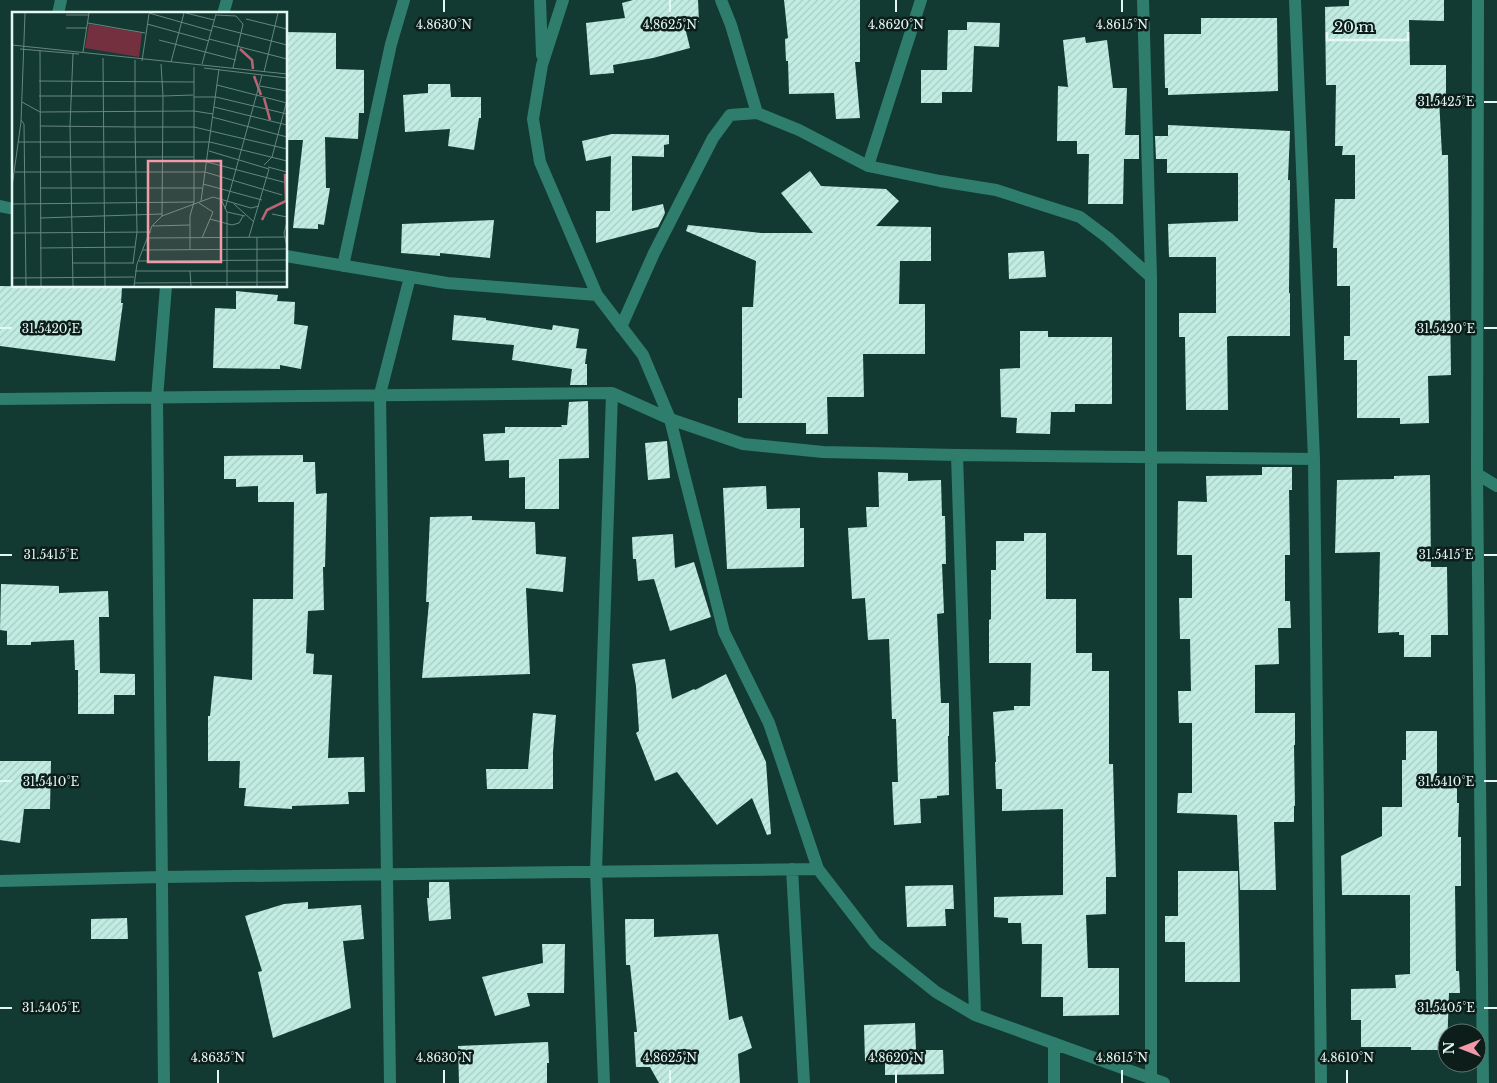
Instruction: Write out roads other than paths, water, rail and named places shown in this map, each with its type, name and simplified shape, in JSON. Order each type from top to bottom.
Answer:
[{"type":"street","points":[[343,266],[391,44],[404,0]]},
{"type":"street","points":[[540,0],[542,65]]},
{"type":"street","points":[[563,0],[542,65],[533,119],[540,162],[597,295],[643,355],[670,419],[724,632],[769,723],[818,869],[875,943],[936,992],[975,1015],[1164,1083]]},
{"type":"street","points":[[721,0],[731,25],[757,112]]},
{"type":"street","points":[[868,166],[921,0]]},
{"type":"street","points":[[1143,0],[1151,278],[1151,1077]]},
{"type":"street","points":[[1295,0],[1314,459],[1321,1083]]},
{"type":"street","points":[[1478,0],[1478,474],[1483,1083]]},
{"type":"street","points":[[621,327],[654,252],[713,138],[730,115],[757,112],[800,130],[868,166],[996,190],[1080,217],[1108,238],[1151,278]]},
{"type":"street","points":[[288,256],[447,283],[597,295]]},
{"type":"street","points":[[390,1083],[380,394],[410,276]]},
{"type":"street","points":[[164,1083],[157,398],[166,288]]},
{"type":"street","points":[[0,399],[612,392],[670,419],[743,444],[823,452],[1314,459]]},
{"type":"street","points":[[604,1083],[596,872],[612,392]]},
{"type":"street","points":[[957,455],[975,1015]]},
{"type":"street","points":[[1478,474],[1497,486]]},
{"type":"street","points":[[792,869],[804,1083]]},
{"type":"street","points":[[0,882],[162,877],[818,869]]},
{"type":"street","points":[[1054,1043],[1054,1083]]}]
